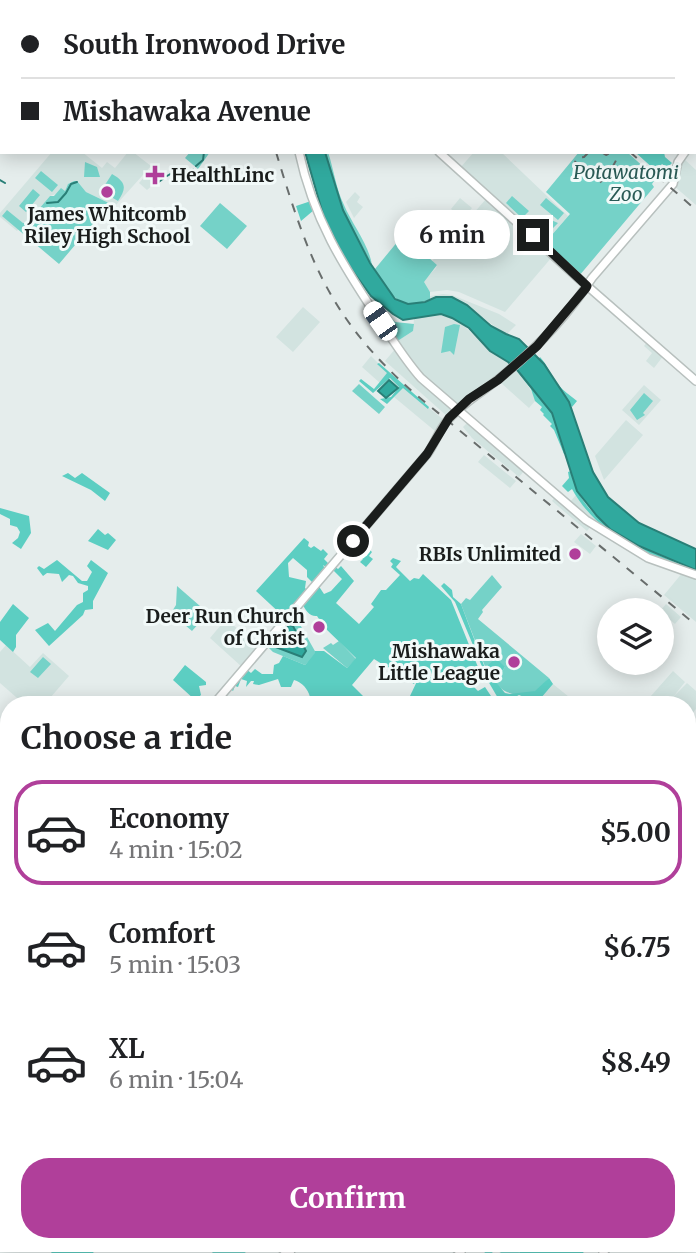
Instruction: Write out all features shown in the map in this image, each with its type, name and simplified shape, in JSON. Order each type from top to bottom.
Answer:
[{"type":"main road","points":[[300,154],[320,220],[349,275],[410,366],[457,411],[586,520],[648,558],[696,575]]},
{"type":"main road","points":[[440,154],[696,381]]},
{"type":"main road","points":[[221,696],[427,454],[443,426],[457,411],[534,349],[673,184],[678,162],[684,154]]},
{"type":"shaded area","name":"James Whitcomb Riley High School","points":[[50,154],[84,154],[102,168],[107,162],[115,168],[126,154],[136,154],[151,166],[115,206],[86,192],[77,181],[67,186],[65,191],[50,196],[17,231],[0,217],[0,213]]},
{"type":"shaded area","points":[[306,154],[326,154],[343,210],[370,263],[395,299],[408,304],[425,302],[436,297],[452,297],[467,305],[491,326],[519,339],[544,364],[569,402],[593,472],[608,497],[639,523],[696,549],[696,570],[639,546],[610,529],[577,491],[552,413],[518,371],[490,351],[469,328],[452,318],[441,314],[403,320],[393,314],[371,296],[346,262],[324,218]]},
{"type":"shaded area","points":[[472,154],[503,154],[568,216],[544,244],[460,168]]},
{"type":"shaded area","points":[[637,154],[664,154],[672,163],[667,168],[662,164],[656,171]]},
{"type":"shaded area","points":[[683,158],[696,170],[696,205],[674,186]]},
{"type":"shaded area","points":[[152,168],[162,177],[147,190],[139,183]]},
{"type":"shaded area","points":[[355,192],[360,197],[357,202],[363,207],[354,218],[346,202]]},
{"type":"shaded area","points":[[460,198],[472,208],[463,219],[451,209]]},
{"type":"shaded area","points":[[486,199],[552,257],[505,312],[459,292],[430,292],[423,282],[436,268],[437,265],[432,261]]},
{"type":"shaded area","points":[[311,201],[314,210],[301,221],[296,206]]},
{"type":"shaded area","points":[[456,216],[461,221],[444,242],[438,237],[442,233],[435,227],[444,217],[450,222]]},
{"type":"shaded area","points":[[452,295],[499,314],[516,325],[506,335],[457,298],[442,296],[430,299],[430,296]]},
{"type":"shaded area","points":[[303,307],[320,322],[293,352],[276,337]]},
{"type":"shaded area","points":[[435,314],[460,322],[490,351],[511,365],[458,406],[427,381],[396,342],[413,331],[414,319]]},
{"type":"shaded area","points":[[648,341],[664,355],[654,368],[646,361],[652,353],[644,346]]},
{"type":"shaded area","points":[[396,348],[419,379],[451,410],[448,417],[385,361]]},
{"type":"shaded area","points":[[371,356],[388,373],[380,383],[362,367]]},
{"type":"shaded area","points":[[540,357],[557,383],[577,401],[572,407],[539,359]]},
{"type":"shaded area","points":[[377,364],[429,407],[428,409],[403,388],[387,404],[380,399],[391,397],[399,387],[390,378],[373,393],[359,381],[361,379],[374,389],[387,373]]},
{"type":"shaded area","points":[[515,368],[552,413],[566,454],[550,426],[552,424],[540,410],[542,407],[535,401],[531,389]]},
{"type":"shaded area","points":[[514,369],[522,376],[535,397],[529,408],[500,382]]},
{"type":"shaded area","points":[[389,380],[398,388],[386,398],[378,391]]},
{"type":"shaded area","points":[[644,385],[661,400],[639,425],[622,410]]},
{"type":"shaded area","points":[[403,387],[444,420],[435,431],[394,397]]},
{"type":"shaded area","points":[[626,420],[643,435],[604,480],[595,456]]},
{"type":"shaded area","points":[[467,423],[524,471],[519,477],[472,438],[463,427]]},
{"type":"shaded area","points":[[484,455],[516,481],[510,488],[478,462]]},
{"type":"shaded area","points":[[571,471],[577,490],[588,507],[603,522],[639,545],[696,570],[696,573],[625,542],[595,519],[572,489],[568,492],[562,486]]},
{"type":"shaded area","points":[[68,473],[75,478],[82,473],[110,493],[105,501],[91,490],[62,476]]},
{"type":"shaded area","points":[[576,495],[602,525],[601,527],[569,503]]},
{"type":"shaded area","points":[[555,497],[591,526],[587,531],[552,501]]},
{"type":"shaded area","points":[[0,508],[29,516],[31,533],[21,549],[12,543],[20,532],[17,527],[10,525],[10,519],[0,514]]},
{"type":"shaded area","points":[[98,529],[116,540],[108,550],[88,541]]},
{"type":"shaded area","points":[[581,534],[596,546],[590,554],[574,542]]},
{"type":"shaded area","points":[[304,538],[311,548],[314,546],[321,551],[323,549],[328,554],[324,559],[329,564],[326,567],[323,565],[325,569],[313,583],[307,577],[307,570],[293,558],[288,563],[289,577],[306,581],[307,590],[284,617],[256,591]]},
{"type":"shaded area","points":[[364,540],[369,544],[367,547],[372,552],[369,556],[373,559],[366,567],[360,562],[363,552],[360,546]]},
{"type":"shaded area","points":[[393,558],[401,561],[396,567],[410,581],[419,579],[423,574],[451,600],[482,677],[473,686],[478,691],[485,687],[491,696],[410,696],[419,677],[433,677],[430,669],[424,666],[410,669],[417,677],[414,684],[374,659],[352,685],[363,696],[310,696],[300,682],[294,680],[291,687],[281,687],[278,679],[259,685],[251,681],[246,687],[247,681],[241,679],[238,687],[235,686],[233,691],[230,688],[246,669],[251,673],[255,669],[262,674],[273,674],[274,665],[279,663],[283,656],[305,665],[315,651],[324,651],[347,668],[356,658],[302,603],[318,585],[324,594],[331,591],[342,579],[332,569],[334,566],[338,569],[341,566],[354,581],[336,603],[359,624],[374,607],[371,604],[381,590],[386,590],[400,575],[391,567],[393,564],[390,561]]},
{"type":"shaded area","points":[[57,560],[82,581],[87,581],[92,572],[87,566],[91,560],[108,573],[93,601],[93,609],[85,610],[83,615],[49,646],[35,630],[48,623],[55,631],[77,605],[83,602],[83,593],[88,590],[88,586],[78,583],[73,576],[69,575],[62,582],[59,574],[47,573],[43,576],[37,568],[39,566],[44,569]]},
{"type":"shaded area","points":[[683,572],[696,577],[696,622],[674,603],[674,598],[664,595]]},
{"type":"shaded area","points":[[444,583],[452,590],[453,597],[461,604],[485,668],[496,658],[505,667],[495,681],[505,693],[535,691],[549,678],[553,684],[543,696],[497,696],[455,602],[441,586]]},
{"type":"shaded area","points":[[13,604],[29,618],[16,635],[13,652],[0,640],[0,622]]},
{"type":"shaded area","points":[[674,611],[681,617],[674,623]]},
{"type":"shaded area","points":[[226,619],[259,647],[242,667],[210,638]]},
{"type":"shaded area","points":[[289,625],[293,626],[306,651],[302,657],[273,646]]},
{"type":"shaded area","points":[[6,645],[30,667],[43,653],[69,676],[52,696],[15,696],[0,683],[0,652]]},
{"type":"shaded area","points":[[185,665],[206,682],[206,685],[199,686],[200,696],[191,696],[173,680]]},
{"type":"shaded area","points":[[674,672],[685,682],[674,696],[651,696],[669,675],[674,675]]},
{"type":"shaded area","points":[[687,683],[696,691],[696,696],[674,696]]},
{"type":"shaded area","points":[[553,684],[568,696],[543,696]]},
{"type":"shaded area","points":[[52,1252],[94,1252],[93,1253]]},
{"type":"shaded area","points":[[518,1252],[584,1252],[583,1253]]},
{"type":"green space","points":[[188,154],[209,154],[198,169],[185,158]]},
{"type":"green space","points":[[326,154],[329,154],[341,199],[372,265],[343,210]]},
{"type":"green space","name":"Potawatomi Zoo","points":[[577,154],[629,154],[656,178],[652,184],[654,187],[579,276],[544,244],[570,214],[546,192]]},
{"type":"green space","points":[[85,162],[97,167],[100,177],[84,177]]},
{"type":"green space","points":[[41,171],[58,185],[52,192],[35,178]]},
{"type":"green space","points":[[112,174],[124,186],[118,201],[101,191]]},
{"type":"green space","points":[[74,181],[86,192],[115,206],[108,216],[103,212],[59,264],[2,216],[7,210],[23,223],[27,223],[50,196],[54,196],[61,188],[65,191],[68,184]]},
{"type":"green space","points":[[33,189],[40,195],[26,212],[19,206]]},
{"type":"green space","points":[[512,196],[529,211],[522,218],[506,203]]},
{"type":"green space","points":[[546,198],[564,213],[558,220],[540,205]]},
{"type":"green space","points":[[220,203],[247,226],[227,249],[200,226]]},
{"type":"green space","points":[[544,217],[558,223],[544,237],[529,224]]},
{"type":"green space","points":[[403,235],[437,265],[424,282],[430,292],[430,299],[419,303],[410,304],[396,298],[375,269]]},
{"type":"green space","points":[[375,304],[395,322],[414,324],[413,331],[396,342],[372,306]]},
{"type":"green space","points":[[460,325],[454,355],[450,351],[441,353],[445,327]]},
{"type":"green space","points":[[359,384],[385,407],[379,414],[352,391]]},
{"type":"green space","points":[[644,393],[653,401],[643,413],[645,415],[637,420],[630,410]]},
{"type":"green space","name":"Mishawaka Little League","points":[[492,575],[502,587],[482,610],[478,619],[549,678],[531,693],[513,694],[498,686],[495,681],[505,667],[486,669],[461,604],[466,598],[470,600]]},
{"type":"green space","points":[[177,586],[208,613],[192,631],[171,613],[176,605]]},
{"type":"green space","points":[[292,616],[298,621],[316,653],[305,665],[273,652],[267,646]]},
{"type":"green space","points":[[339,641],[356,659],[347,668],[323,648]]},
{"type":"green space","points":[[43,657],[51,664],[38,678],[30,672]]},
{"type":"green space","points":[[212,1252],[246,1253],[213,1253]]},
{"type":"waterway","points":[[196,166],[203,160],[204,154]]},
{"type":"waterway","points":[[167,176],[177,170],[193,169]]},
{"type":"waterway","points":[[156,184],[164,178]]},
{"type":"waterway","points":[[0,180],[5,183]]},
{"type":"waterway","points":[[47,203],[58,202],[71,184],[77,182]]},
{"type":"railway","points":[[277,154],[311,255],[341,312],[361,339],[414,393],[696,625]]},
{"type":"railway","points":[[587,154],[576,158],[575,163],[598,184],[611,170],[618,154]]},
{"type":"railway","points":[[604,154],[608,154]]},
{"type":"railway","points":[[632,154],[696,210]]},
{"type":"place","name":"HealthLinc","points":[[155,175]]},
{"type":"place","name":"James Whitcomb Riley High School","points":[[107,192]]},
{"type":"place","name":"RBIs Unlimited","points":[[575,554]]},
{"type":"place","name":"Deer Run Church of Christ","points":[[319,627]]},
{"type":"place","name":"Mishawaka Little League","points":[[514,662]]},
{"type":"route","points":[[353,541],[427,454],[449,418],[537,346],[586,288],[587,286],[533,235]]}]
